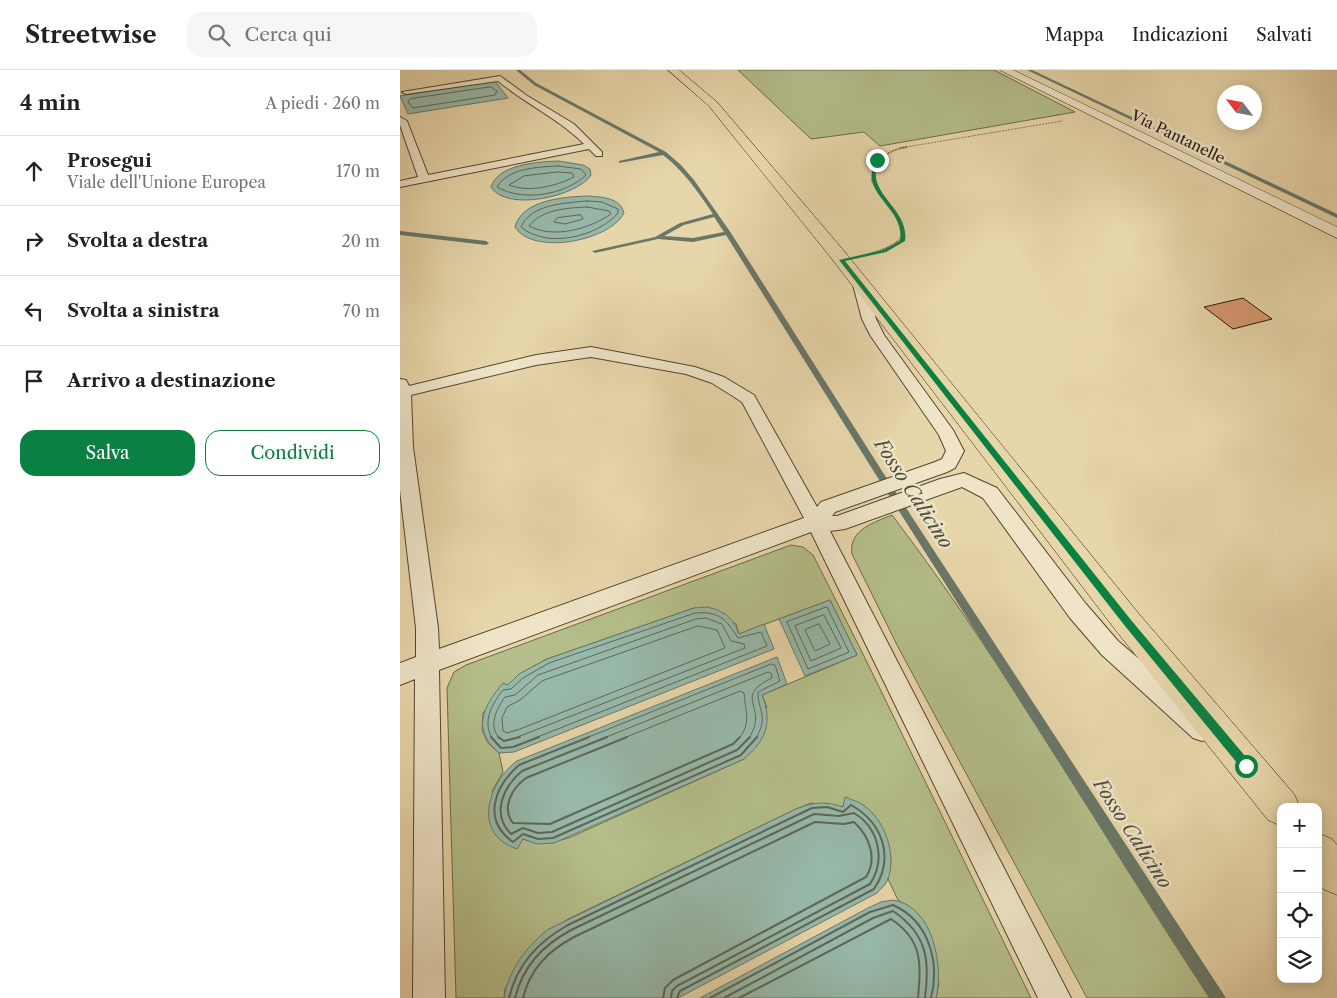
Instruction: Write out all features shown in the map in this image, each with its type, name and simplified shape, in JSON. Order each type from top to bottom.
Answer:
[{"type":"main road","points":[[673,70],[713,104],[842,260],[1128,623],[1278,803]]},
{"type":"main road","points":[[1322,858],[1337,875]]},
{"type":"street","name":"Via Pantanelle","points":[[1005,70],[1337,232]]},
{"type":"lane","points":[[400,184],[595,150],[571,126],[523,97],[500,78],[406,92]]},
{"type":"lane","points":[[400,120],[403,121],[404,135],[424,180]]},
{"type":"lane","points":[[859,281],[869,319],[876,335],[953,443],[955,451],[941,477]]},
{"type":"lane","points":[[429,998],[427,628],[404,447],[401,388],[536,360],[591,352],[689,370],[718,380],[748,398],[816,522],[1055,998]]},
{"type":"lane","points":[[400,674],[816,522],[838,524],[860,506],[941,477],[964,480],[990,493],[1078,611],[1110,648],[1169,702],[1246,766]]},
{"type":"path","points":[[842,260],[885,251],[902,241],[904,231],[900,220],[872,181],[874,164],[886,153],[912,146],[1095,115]]},
{"type":"green space","points":[[738,70],[994,70],[1075,112],[880,146],[864,132],[811,139]]},
{"type":"green space","points":[[892,515],[935,573],[1016,693],[1170,938],[1210,998],[1087,998],[897,645],[852,554],[854,539],[858,533],[871,524]]},
{"type":"green space","points":[[791,545],[803,547],[813,555],[1031,998],[936,998],[939,983],[916,913],[898,900],[888,879],[891,857],[846,797],[843,807],[811,803],[796,809],[566,920],[505,988],[504,998],[456,998],[447,688],[454,672],[466,665]],"holes":[[[830,600],[857,655],[762,695],[767,707],[744,759],[571,837],[547,842],[523,839],[516,849],[492,791],[503,772],[499,753],[488,743],[482,730],[483,713],[519,674],[547,659],[694,608],[736,624],[739,634]]]},
{"type":"water","points":[[495,81],[508,98],[408,114],[400,96]]},
{"type":"water","points":[[558,161],[583,165],[590,169],[591,175],[572,190],[541,199],[511,199],[499,195],[491,187],[495,179],[510,169],[540,162]]},
{"type":"water","points":[[587,196],[614,201],[622,208],[624,213],[616,223],[604,231],[571,241],[554,243],[538,241],[524,236],[515,227],[519,218],[535,206],[556,199]]},
{"type":"water","points":[[830,600],[857,655],[805,676],[779,619]]},
{"type":"water","points":[[707,607],[731,619],[739,634],[764,624],[774,649],[514,752],[499,753],[490,744],[485,735],[483,718],[490,701],[503,683],[508,685],[519,674],[547,659],[694,608]]},
{"type":"water","points":[[777,657],[787,684],[762,695],[767,714],[767,723],[758,745],[744,759],[554,843],[537,844],[523,839],[517,849],[503,842],[494,833],[490,823],[490,800],[501,777],[517,761]]},
{"type":"water","points":[[845,797],[871,811],[878,819],[887,839],[890,850],[890,871],[886,883],[877,893],[678,998],[504,998],[506,988],[519,960],[547,930],[796,809],[819,803],[843,807]]},
{"type":"water","points":[[893,900],[907,905],[918,913],[926,925],[936,955],[938,985],[936,998],[700,998],[868,908],[881,902]]},
{"type":"building","points":[[1243,298],[1272,319],[1233,329],[1204,307]]},
{"type":"waterway","name":"Fosso Calicino","points":[[518,70],[535,84],[664,153]]},
{"type":"waterway","points":[[1029,70],[1337,216]]},
{"type":"waterway","points":[[621,162],[664,153]]},
{"type":"waterway","name":"Fosso Calicino","points":[[664,153],[680,166],[693,181],[716,215]]},
{"type":"waterway","points":[[595,251],[657,238],[682,224],[716,215]]},
{"type":"waterway","name":"Fosso Calicino","points":[[716,215],[727,233]]},
{"type":"waterway","points":[[400,233],[486,243]]},
{"type":"waterway","points":[[660,238],[693,240],[727,233]]},
{"type":"waterway","name":"Fosso Calicino","points":[[727,233],[879,473],[1218,998]]},
{"type":"route","points":[[877,160],[874,164],[872,181],[878,192],[900,220],[904,237],[898,245],[885,251],[842,260],[1128,623],[1246,766]]}]
